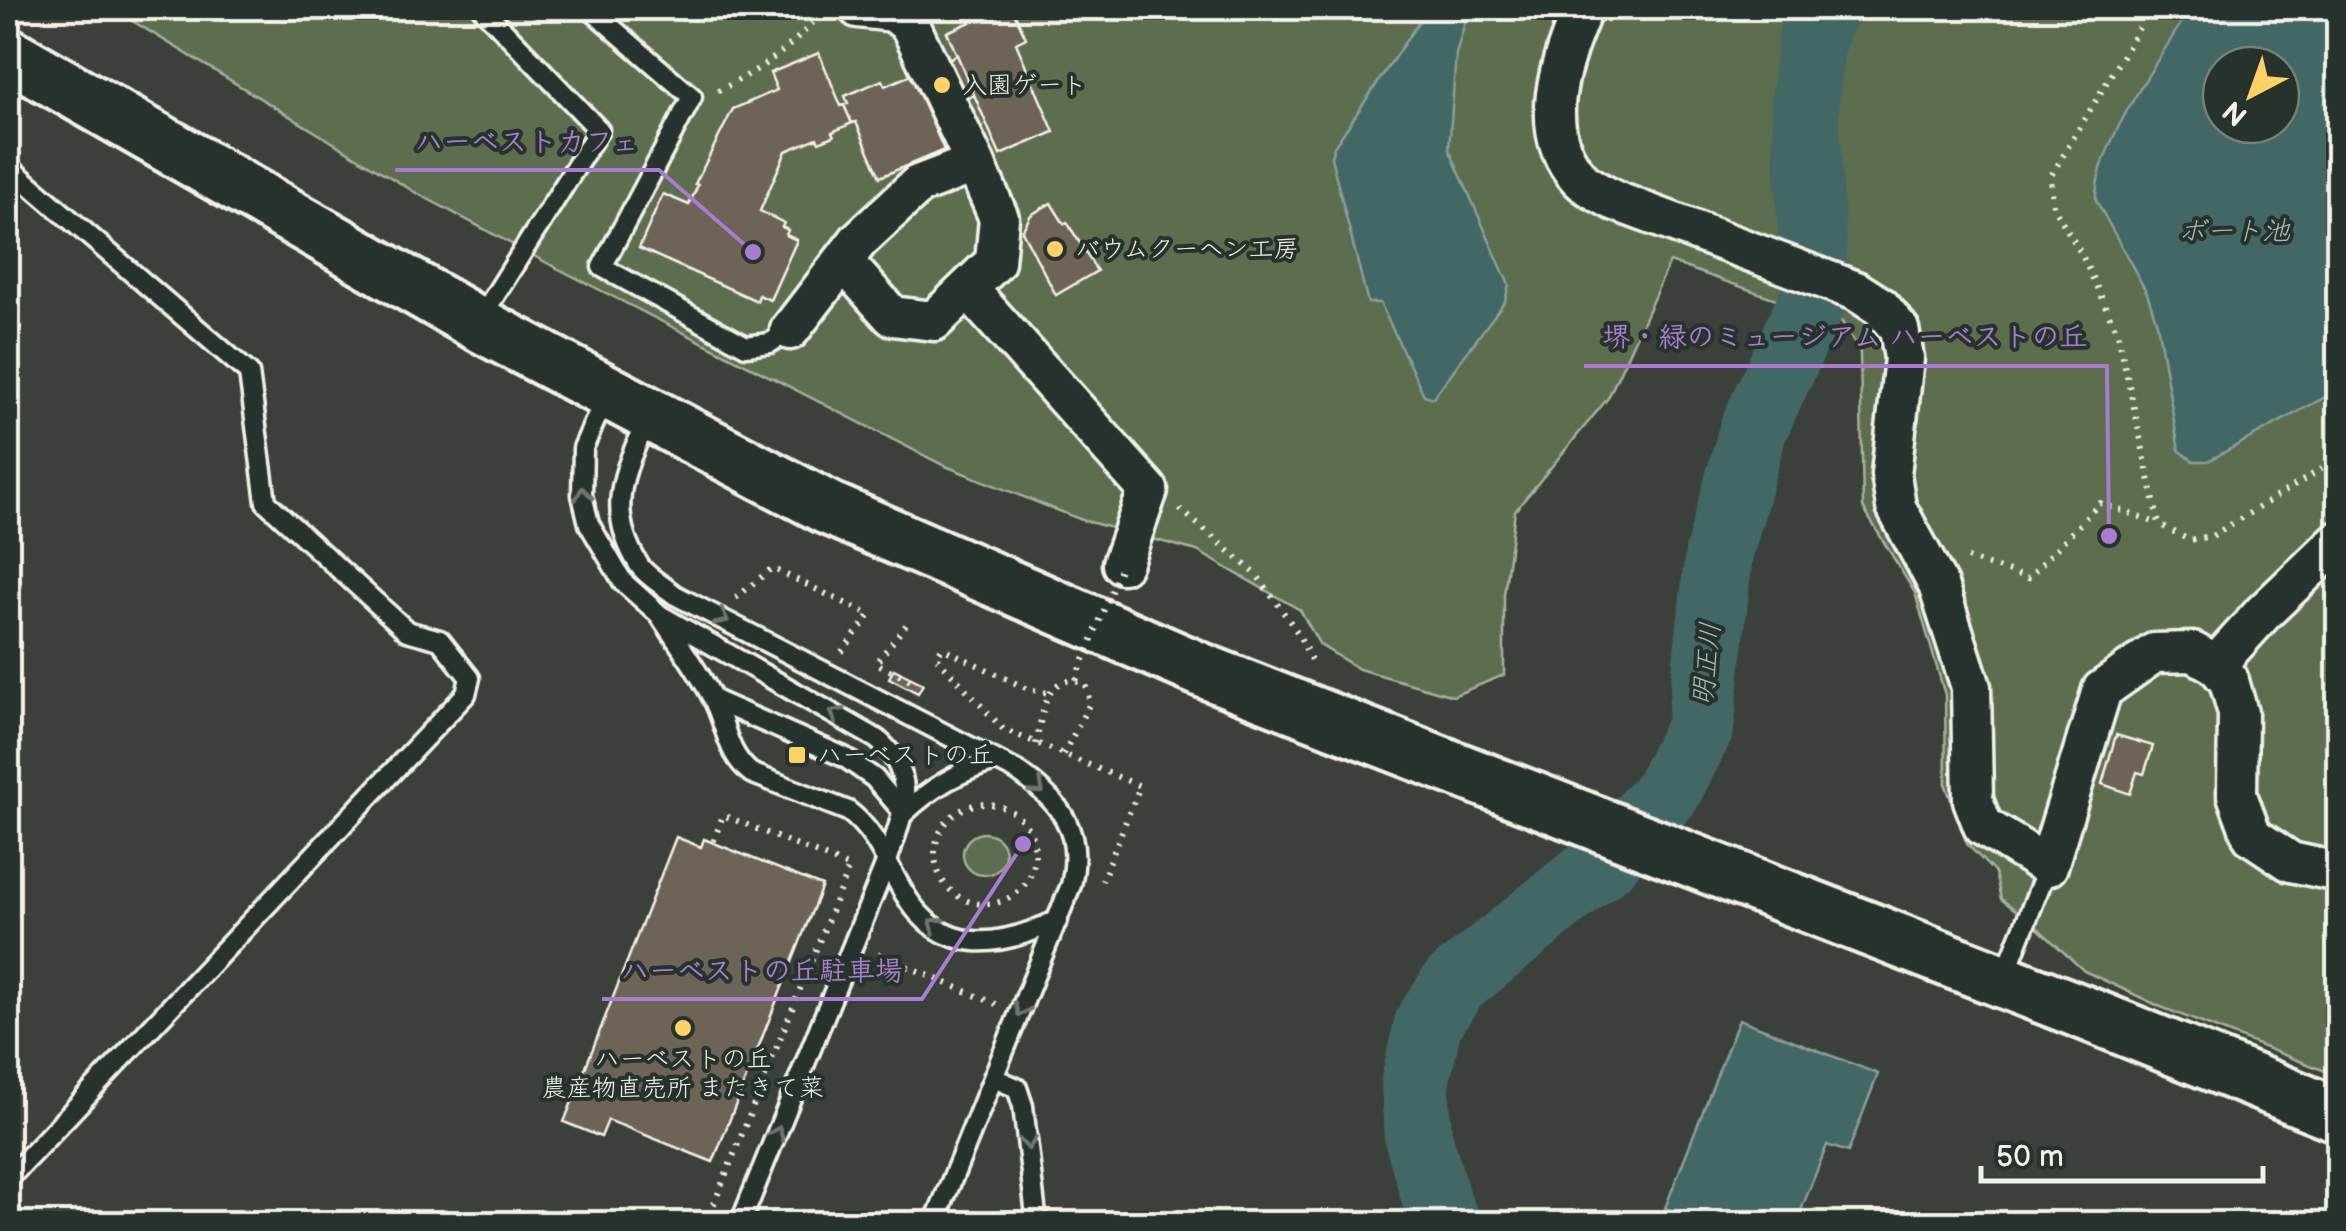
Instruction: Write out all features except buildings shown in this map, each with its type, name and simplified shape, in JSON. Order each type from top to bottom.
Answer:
[{"type":"street","points":[[844,262],[892,316],[934,321],[995,262],[998,218],[910,24],[894,12],[858,8]]},
{"type":"street","points":[[1583,8],[1560,64],[1554,107],[1560,147],[1580,180],[1613,200],[1856,291],[1881,307],[1898,329],[1904,358],[1891,474],[1896,507],[1938,586],[1971,687],[1973,800],[1983,826],[2048,866],[2102,690],[2154,653],[2193,652],[2216,665],[2229,681],[2238,713],[2237,794],[2252,836],[2291,862],[2338,872]]},
{"type":"street","points":[[8,54],[478,324],[828,508],[1204,671],[2338,1115]]},
{"type":"street","points":[[790,330],[859,240],[918,186],[975,163]]},
{"type":"street","points":[[968,290],[1148,490],[1122,564]]},
{"type":"street","points":[[2216,665],[2338,541]]},
{"type":"lane","points":[[478,324],[599,130],[482,8]]},
{"type":"lane","points":[[589,8],[692,96],[602,268],[746,346],[770,342],[790,330]]},
{"type":"lane","points":[[8,166],[249,373],[266,502],[407,630],[440,640],[470,678],[466,694],[8,1179]]},
{"type":"lane","points":[[628,405],[584,448],[582,495],[589,524],[623,582],[660,615],[877,738],[894,753],[904,774],[904,813],[740,1224]]},
{"type":"lane","points":[[628,405],[628,462],[619,490],[619,518],[640,567],[674,595],[1017,770],[1040,787],[1071,830],[1078,857],[1058,920],[934,1224]]},
{"type":"lane","points":[[660,615],[714,700],[728,745],[738,762],[751,773],[848,811],[871,832],[906,898],[930,923],[952,936],[988,944],[1021,938],[1058,920]]},
{"type":"lane","points":[[714,700],[844,757],[874,778],[904,813]]},
{"type":"lane","points":[[904,813],[947,779],[968,768],[996,762]]},
{"type":"lane","points":[[2002,981],[2048,866]]},
{"type":"lane","points":[[994,1078],[1017,1088],[1024,1106],[1037,1224]]},
{"type":"path","points":[[692,96],[718,91],[764,68],[790,48],[827,8]]},
{"type":"path","points":[[2145,8],[2143,21],[2050,176],[2054,206],[2118,334],[2160,524]]},
{"type":"path","points":[[1914,540],[2028,578],[2100,503],[2160,524],[2189,540],[2212,536],[2338,459]]},
{"type":"path","points":[[1148,490],[1171,501],[1256,574],[1298,633],[1314,666]]},
{"type":"path","points":[[1076,680],[1122,564]]},
{"type":"path","points":[[716,615],[772,568],[870,615],[828,672]]},
{"type":"path","points":[[906,625],[876,663],[924,688]]},
{"type":"path","points":[[1003,730],[936,657],[942,648],[1028,690],[1048,693]]},
{"type":"path","points":[[1036,744],[1048,693],[1063,680],[1076,680],[1086,685],[1090,703],[1062,754]]},
{"type":"path","points":[[972,713],[1003,730],[1140,786],[1096,896]]},
{"type":"path","points":[[982,804],[1012,812],[1025,824],[1035,851],[1028,879],[1007,899],[993,903],[977,903],[948,888],[935,860],[941,828],[966,807],[982,804]]},
{"type":"path","points":[[706,1224],[849,867],[722,815],[713,842]]},
{"type":"path","points":[[876,953],[1002,1006]]},
{"type":"green space","points":[[111,8],[2338,8],[2338,1076],[2161,1007],[2084,971],[2001,899],[1995,873],[1967,844],[1946,786],[1945,695],[1915,593],[1863,508],[1860,353],[1842,322],[1670,262],[1608,398],[1515,511],[1504,595],[1504,675],[1453,696],[1359,669],[1320,645],[1300,610],[1197,551],[1082,520],[943,465],[413,191]]},
{"type":"green space","points":[[984,833],[999,839],[1005,854],[999,869],[984,875],[969,869],[963,854],[969,839]]},
{"type":"water","points":[[1428,8],[1469,8],[1456,54],[1449,149],[1509,285],[1505,301],[1433,398],[1424,395],[1380,303],[1368,303],[1331,157]]},
{"type":"water","name":"ボート池","points":[[2190,8],[2338,8],[2338,390],[2208,461],[2193,461],[2179,450],[2157,323],[2147,293],[2096,200],[2106,153],[2132,102]]},
{"type":"water","points":[[1739,1019],[1878,1074],[1848,1152],[1827,1145],[1796,1223],[1704,1223],[1665,1208]]},
{"type":"waterway","name":"明正川","points":[[1447,1224],[1418,1137],[1415,1082],[1428,1024],[1453,985],[1604,862],[1667,792],[1700,728],[1719,553],[1753,430],[1815,295],[1805,101],[1812,38],[1826,8]]},
{"type":"place","name":"入園ゲート","points":[[942,85]]},
{"type":"place","name":"バウムクーヘン工房","points":[[1055,249]]},
{"type":"place","name":"ハーベストカフェ","points":[[753,252]]},
{"type":"place","name":"堺・緑のミュージアム ハーベストの丘","points":[[2109,536]]},
{"type":"place","name":"ハーベストの丘","points":[[797,755]]},
{"type":"place","name":"ハーベストの丘駐車場","points":[[1023,844]]},
{"type":"place","name":"ハーベストの丘 農産物直売所 またきて菜","points":[[683,1028]]}]
